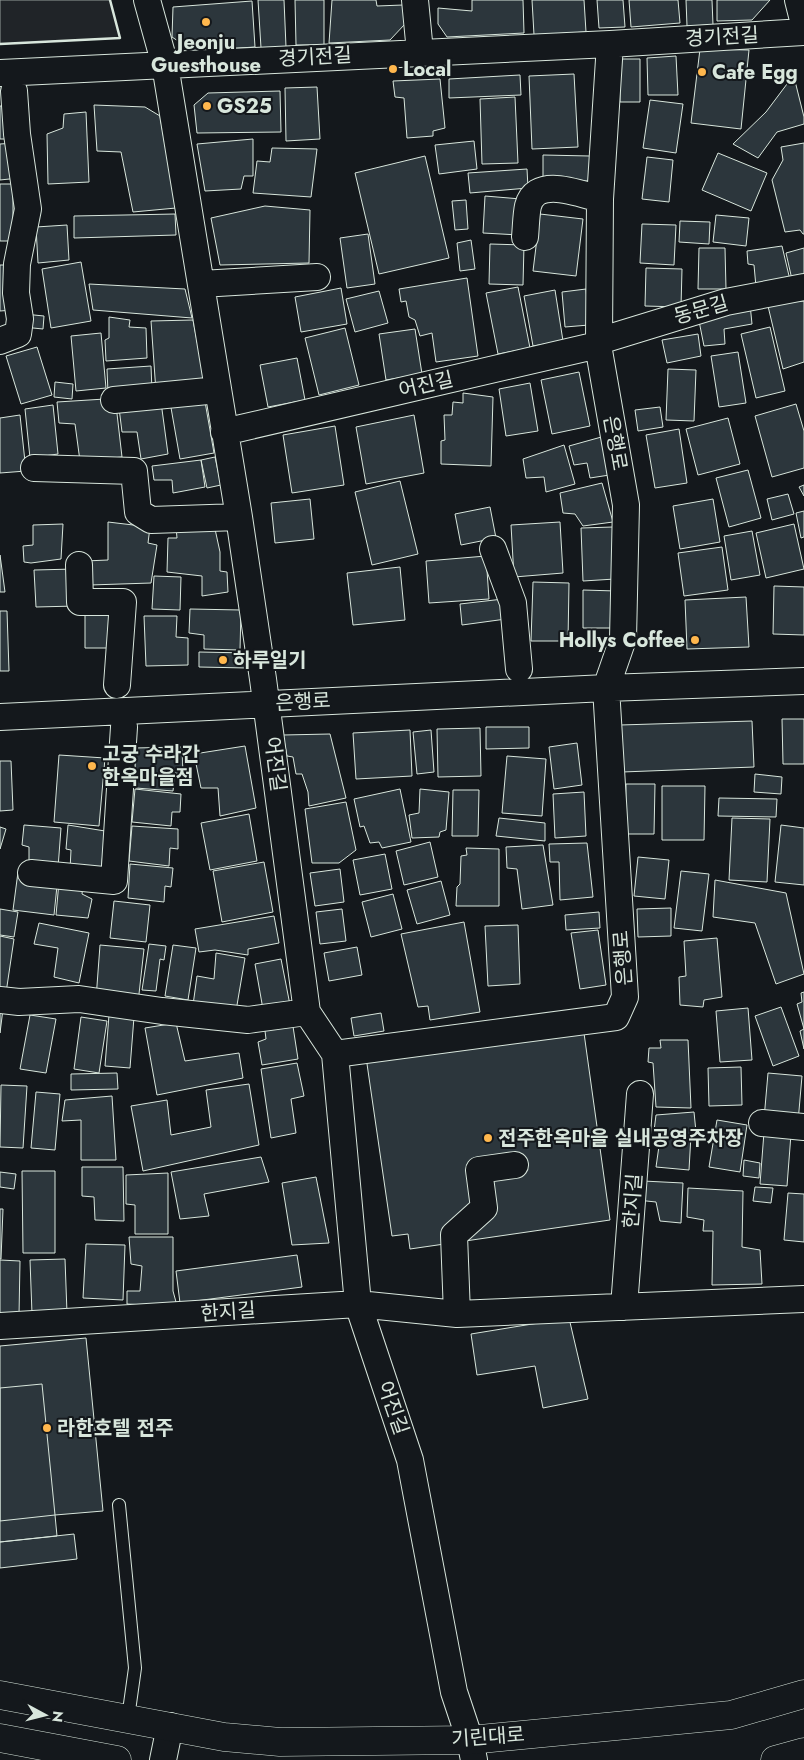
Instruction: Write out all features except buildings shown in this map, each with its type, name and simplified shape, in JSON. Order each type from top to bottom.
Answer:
[{"type":"street","name":"어진길","points":[[147,0],[165,65],[239,517],[266,704],[306,1012],[334,1054],[358,1304],[410,1460],[454,1692],[472,1750]]},
{"type":"street","points":[[415,0],[420,52]]},
{"type":"street","points":[[798,0],[804,24]]},
{"type":"street","name":"경기전길","points":[[0,341],[18,334],[20,319],[16,293],[18,264],[28,209],[7,82],[165,65],[610,44],[804,32]]},
{"type":"street","points":[[599,343],[600,200],[610,44]]},
{"type":"street","points":[[526,237],[528,205],[537,192],[545,189],[561,189],[600,200]]},
{"type":"street","points":[[201,284],[317,277]]},
{"type":"street","name":"동문길","points":[[599,343],[726,302],[804,287]]},
{"type":"street","name":"어진길","points":[[224,432],[599,343]]},
{"type":"street","name":"은행로","points":[[334,1054],[616,1017],[625,997],[606,688],[623,639],[626,506],[599,343]]},
{"type":"street","points":[[114,400],[218,390]]},
{"type":"street","points":[[34,468],[134,471],[138,512],[151,520],[239,517]]},
{"type":"street","points":[[493,549],[513,603],[519,669]]},
{"type":"street","points":[[79,565],[80,602],[122,602],[117,685]]},
{"type":"street","name":"은행로","points":[[0,717],[606,688],[804,681]]},
{"type":"street","points":[[31,873],[114,881],[124,728]]},
{"type":"street","points":[[0,1000],[19,1002],[79,999],[162,1011],[248,1020],[306,1012]]},
{"type":"street","name":"한지길","points":[[624,1307],[640,1094]]},
{"type":"street","points":[[762,1123],[804,1127]]},
{"type":"street","points":[[456,1314],[454,1236],[484,1208],[479,1170],[515,1165]]},
{"type":"street","name":"한지길","points":[[0,1326],[358,1304],[456,1314],[804,1299]]},
{"type":"street","name":"기린대로","points":[[0,1694],[224,1736],[280,1742],[472,1750],[731,1715],[804,1694]]},
{"type":"street","points":[[163,1760],[170,1726]]},
{"type":"street","points":[[0,1738],[117,1760]]},
{"type":"street","points":[[775,1760],[804,1752]]},
{"type":"lane","points":[[119,1505],[135,1668],[128,1718]]},
{"type":"shaded area","points":[[0,0],[110,0],[120,38],[0,44]]},
{"type":"wall","points":[[0,44],[120,38],[110,0]]},
{"type":"place","name":"Jeonju Guesthouse","points":[[206,22]]},
{"type":"place","name":"Local","points":[[393,69]]},
{"type":"place","name":"Cafe Egg","points":[[702,72]]},
{"type":"place","name":"GS25","points":[[207,106]]},
{"type":"place","name":"Hollys Coffee","points":[[695,640]]},
{"type":"place","name":"하루일기","points":[[223,660]]},
{"type":"place","name":"고궁 수라간 한옥마을점","points":[[92,766]]},
{"type":"place","name":"전주한옥마을 실내공영주차장","points":[[488,1138]]},
{"type":"place","name":"라한호텔 전주","points":[[47,1428]]}]
